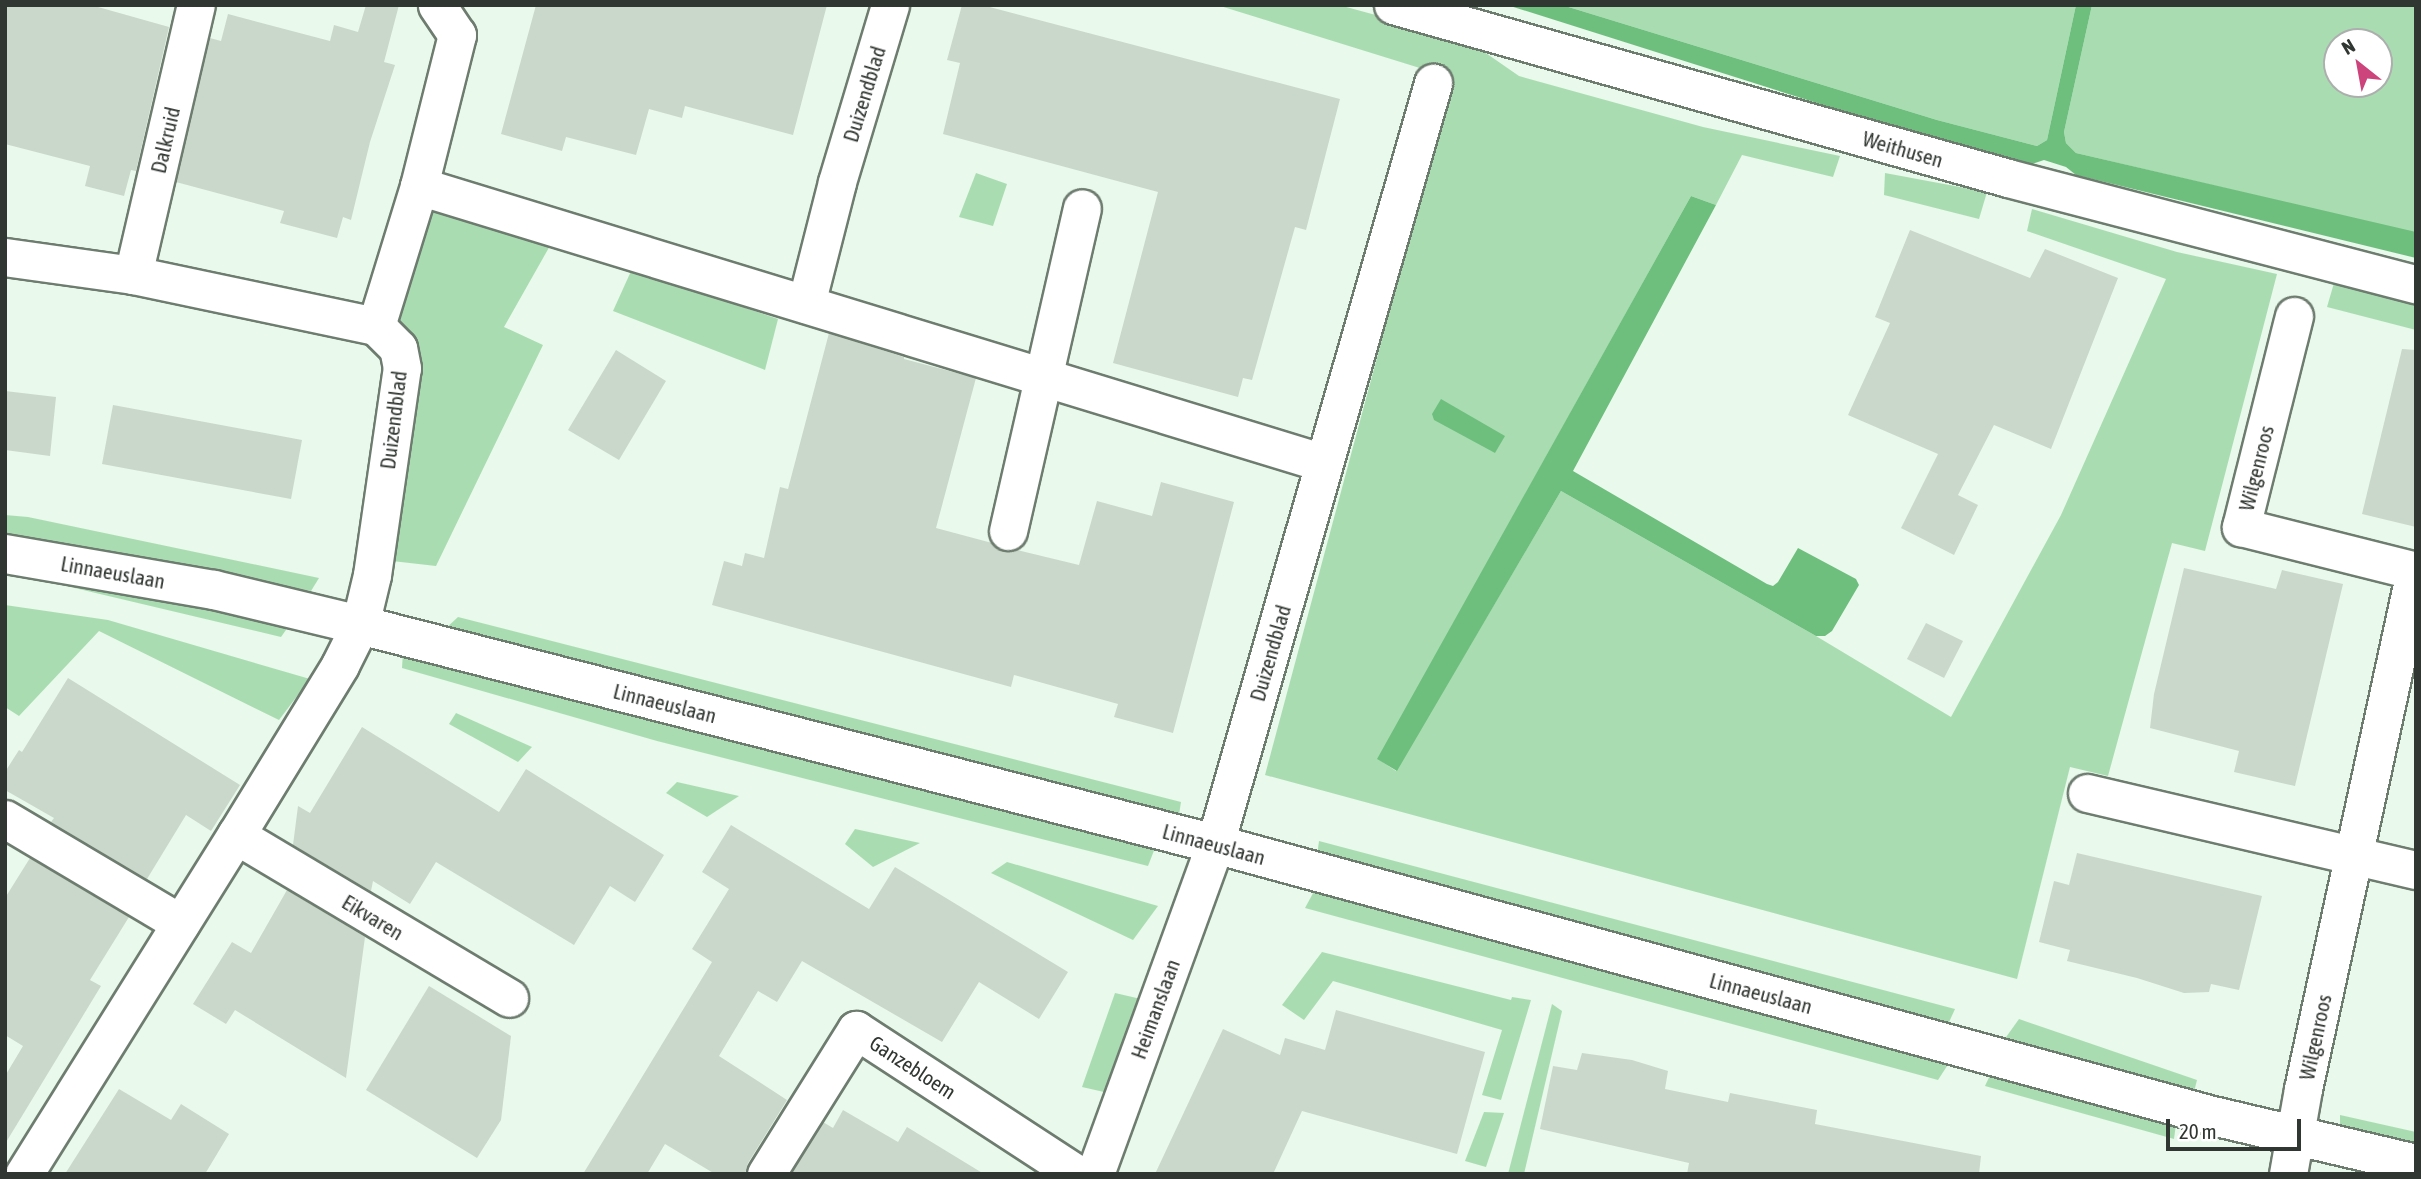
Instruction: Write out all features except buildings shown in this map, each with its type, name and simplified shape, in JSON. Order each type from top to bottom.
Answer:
[{"type":"street","name":"Dalkruid","points":[[133,275],[196,5]]},
{"type":"street","points":[[5,257],[133,275],[376,326],[419,186],[457,35],[437,5]]},
{"type":"street","name":"Duizendblad","points":[[806,304],[837,182],[890,5]]},
{"type":"street","name":"Weithusen","points":[[1393,5],[2008,178],[2416,284]]},
{"type":"street","name":"Duizendblad","points":[[1215,844],[1433,83]]},
{"type":"street","points":[[419,186],[1324,463]]},
{"type":"street","points":[[1008,531],[1082,208]]},
{"type":"street","name":"Wilgenroos","points":[[2291,1156],[2415,571],[2241,527],[2294,316]]},
{"type":"street","name":"Duizendblad","points":[[360,625],[372,575],[401,368],[398,348],[376,326]]},
{"type":"street","name":"Linnaeuslaan","points":[[5,554],[214,590],[1215,844],[2291,1156],[2416,1164]]},
{"type":"street","points":[[24,1174],[236,835],[340,664],[360,625]]},
{"type":"street","points":[[2087,793],[2416,870]]},
{"type":"street","points":[[5,819],[180,923]]},
{"type":"street","name":"Eikvaren","points":[[236,835],[509,998]]},
{"type":"street","name":"Heimanslaan","points":[[1095,1174],[1215,844]]},
{"type":"street","name":"Ganzebloem","points":[[766,1174],[856,1030],[1077,1174]]},
{"type":"shaded area","points":[[1217,5],[1339,5],[1467,40],[1519,76],[1703,127],[1840,156],[1833,177],[1742,155],[1716,205],[1691,196],[1378,759],[1396,771],[1561,491],[1816,636],[1951,717],[2061,515],[2166,279],[2027,231],[2032,209],[2177,252],[2277,274],[2205,551],[2172,543],[2108,776],[2070,767],[2017,979],[1265,775],[1452,78]]},
{"type":"shaded area","points":[[1507,5],[1562,5],[1937,120],[2037,146],[2047,140],[2076,5],[2092,5],[2064,132],[2066,143],[2076,153],[2416,232],[2416,258],[2076,175],[2066,167],[2044,160],[2032,164],[1931,139]]},
{"type":"shaded area","points":[[1562,5],[2076,5],[2047,140],[2037,146],[1937,120]]},
{"type":"shaded area","points":[[2092,5],[2416,5],[2416,233],[2076,153],[2066,143],[2064,132]]},
{"type":"shaded area","points":[[976,173],[1007,184],[993,226],[959,217]]},
{"type":"shaded area","points":[[1885,173],[1987,192],[1979,219],[1884,195]]},
{"type":"shaded area","points":[[1691,196],[1716,205],[1573,471],[1767,584],[1773,586],[1778,582],[1798,548],[1856,579],[1859,585],[1832,631],[1825,636],[1816,636],[1561,491],[1397,771],[1377,759]]},
{"type":"shaded area","points":[[428,208],[551,244],[504,327],[543,345],[436,566],[392,561],[414,338],[395,320]]},
{"type":"shaded area","points":[[632,269],[778,319],[765,370],[613,311]]},
{"type":"shaded area","points":[[2334,283],[2416,303],[2416,330],[2327,307]]},
{"type":"shaded area","points":[[1441,399],[1505,436],[1495,453],[1434,420],[1432,414]]},
{"type":"shaded area","points":[[5,515],[28,517],[319,578],[311,591],[5,540]]},
{"type":"shaded area","points":[[5,565],[293,620],[281,637],[24,576],[5,574]]},
{"type":"shaded area","points":[[5,605],[108,620],[310,679],[279,720],[99,631],[19,716],[5,707]]},
{"type":"shaded area","points":[[458,617],[1181,802],[1178,821],[444,630]]},
{"type":"shaded area","points":[[403,651],[1155,848],[1148,866],[657,741],[402,668]]},
{"type":"shaded area","points":[[456,713],[532,747],[518,762],[449,724]]},
{"type":"shaded area","points":[[677,782],[739,796],[707,817],[666,793]]},
{"type":"shaded area","points":[[855,829],[920,843],[873,867],[845,844]]},
{"type":"shaded area","points":[[1319,841],[1955,1009],[1945,1031],[1317,856]]},
{"type":"shaded area","points":[[1007,862],[1158,906],[1133,940],[991,873]]},
{"type":"shaded area","points":[[1318,884],[1949,1063],[1938,1080],[1305,908]]},
{"type":"shaded area","points":[[1322,952],[1511,1000],[1512,997],[1531,1000],[1501,1100],[1482,1095],[1502,1030],[1333,981],[1304,1020],[1282,1005]]},
{"type":"shaded area","points":[[1115,993],[1141,999],[1104,1092],[1082,1087]]},
{"type":"shaded area","points":[[1552,1004],[1562,1011],[1524,1174],[1508,1174]]},
{"type":"shaded area","points":[[2019,1019],[2197,1080],[2193,1096],[2004,1040]]},
{"type":"shaded area","points":[[1992,1071],[2176,1124],[2174,1139],[1985,1086]]},
{"type":"shaded area","points":[[1484,1112],[1504,1113],[1486,1167],[1465,1161]]},
{"type":"shaded area","points":[[2340,1115],[2416,1132],[2416,1145],[2340,1128]]}]
